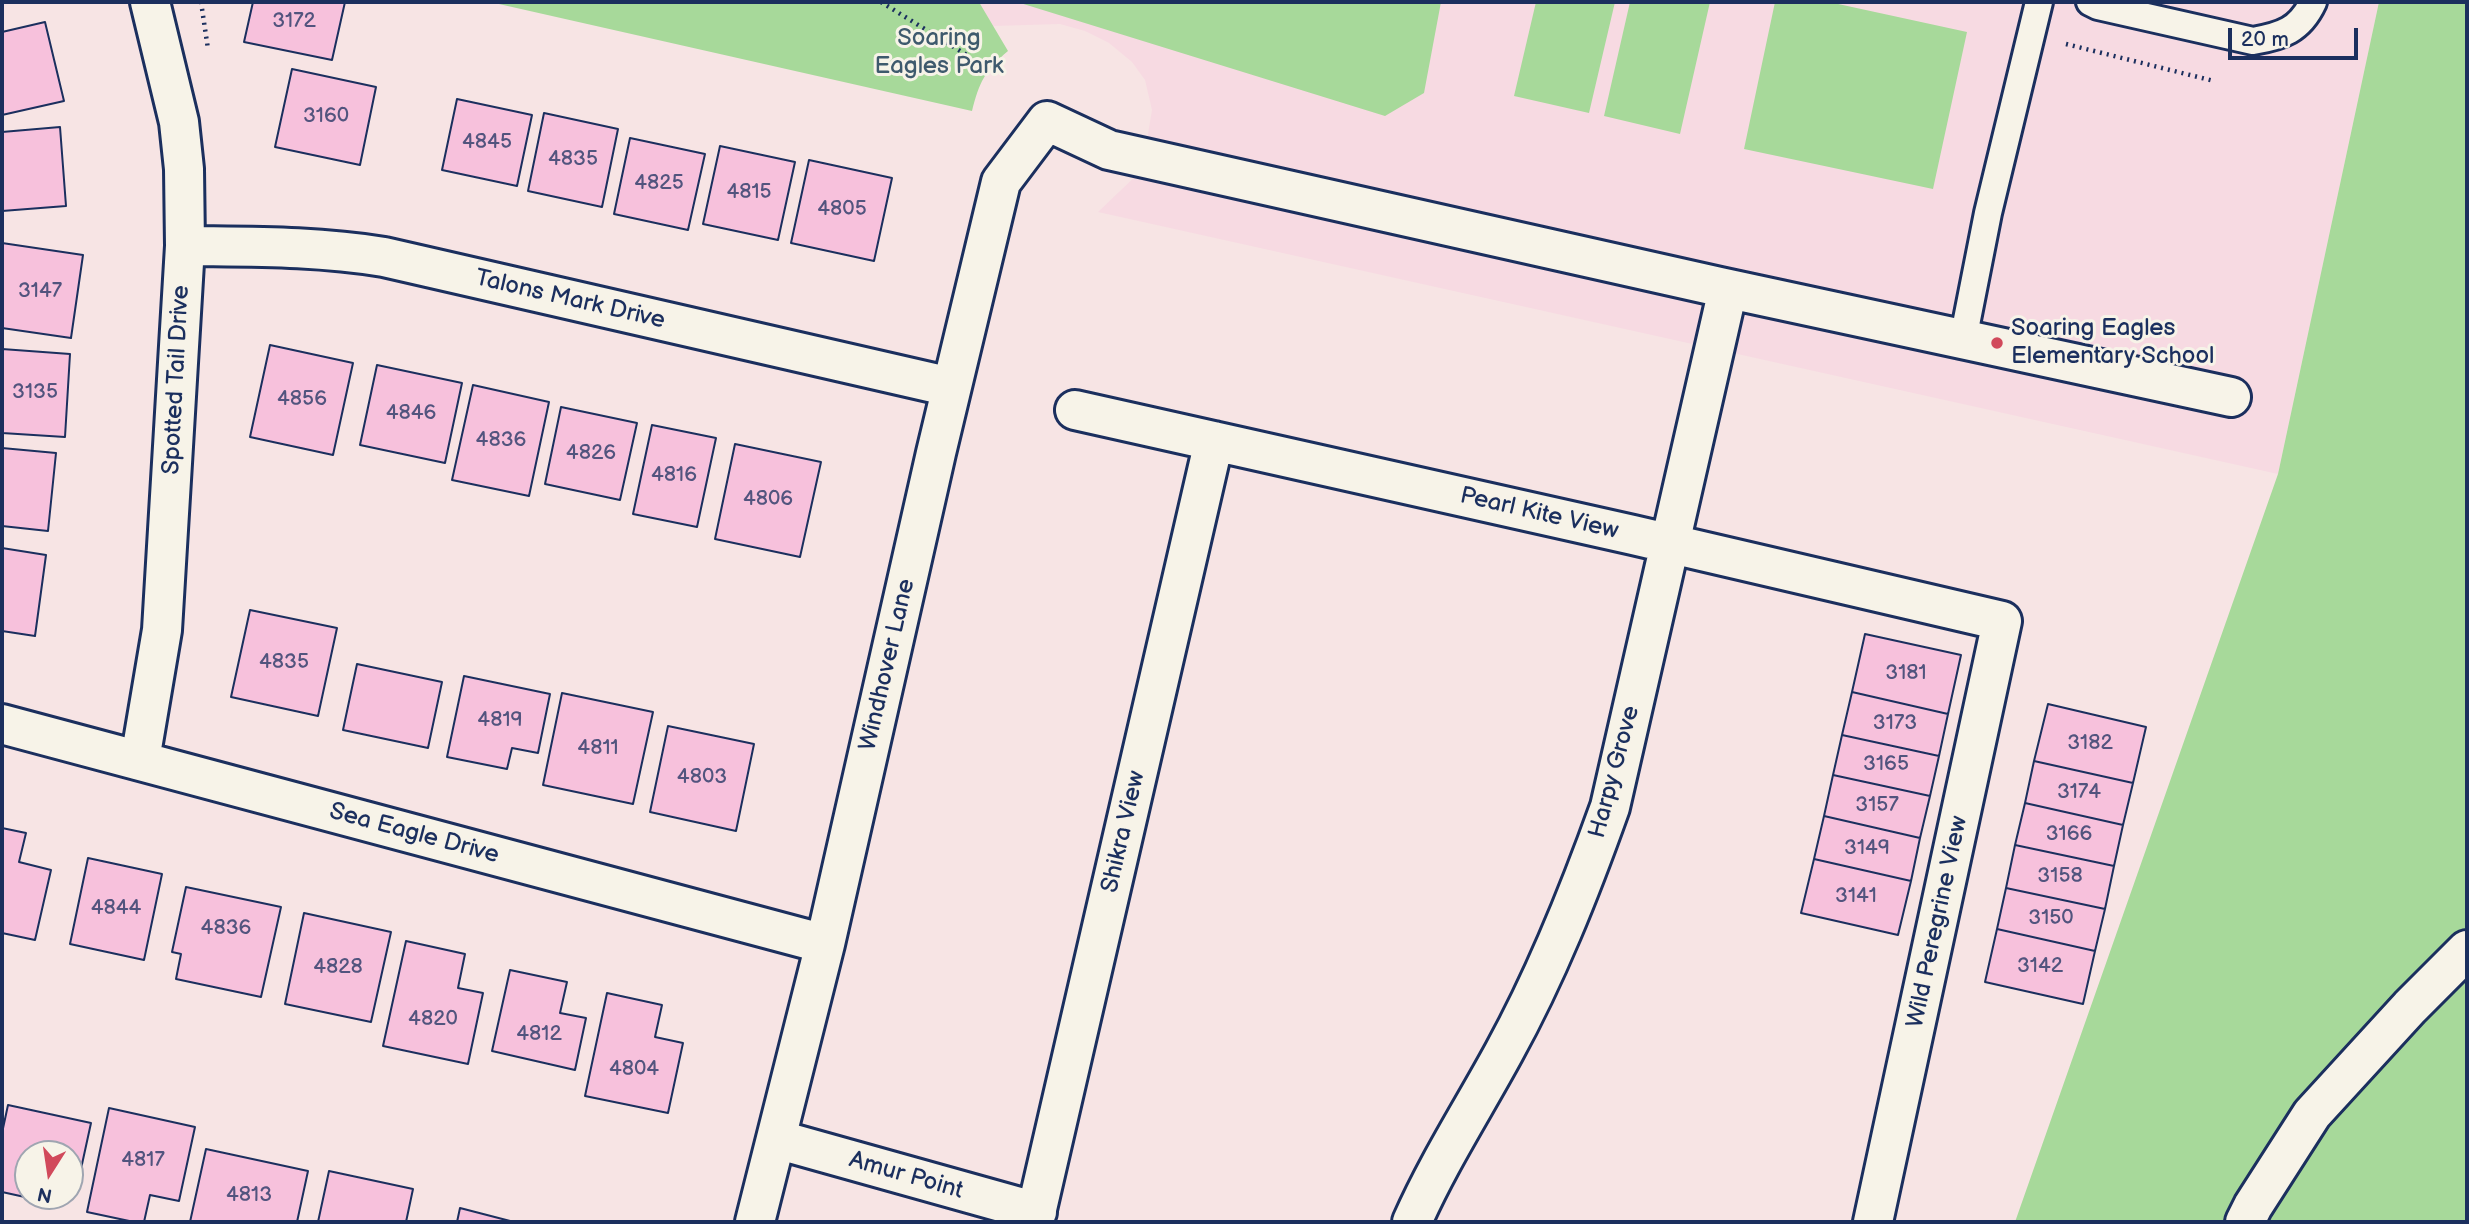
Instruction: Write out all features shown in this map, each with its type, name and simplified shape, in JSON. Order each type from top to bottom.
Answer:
[{"type":"street","name":"Spotted Tail Drive","points":[[140,760],[162,630],[185,246],[184,169],[178,122],[150,2]]},
{"type":"street","name":"Windhover Lane","points":[[755,1222],[825,944],[1000,182],[1046,121],[1109,150],[1728,289]]},
{"type":"street","name":"Talons Mark Drive","points":[[185,246],[296,246],[338,249],[384,257],[951,387]]},
{"type":"street","points":[[1728,289],[2231,397]]},
{"type":"street","name":"Harpy Grove","points":[[1412,1222],[1548,966],[1610,807],[1728,289]]},
{"type":"street","name":"Pearl Kite View","points":[[1075,410],[1669,543],[2002,621]]},
{"type":"street","name":"Shikra View","points":[[1035,1217],[1214,441]]},
{"type":"street","name":"Wild Peregrine View","points":[[1873,1222],[2002,621]]},
{"type":"street","name":"Sea Eagle Drive","points":[[2,724],[825,944]]},
{"type":"street","points":[[2245,1222],[2312,1114],[2410,1007],[2467,950]]},
{"type":"street","name":"Amur Point","points":[[776,1139],[1035,1217]]},
{"type":"lane","points":[[1963,340],[1988,213],[2039,2]]},
{"type":"lane","points":[[2090,2],[2253,41],[2274,37],[2296,27],[2313,2]]},
{"type":"path","points":[[881,2],[970,57]]},
{"type":"path","points":[[2031,36],[2214,80]]},
{"type":"shaded area","name":"Soaring Eagles Elementary School","points":[[979,2],[2379,2],[2278,474],[1098,212],[1142,170],[1152,110],[1145,80],[1132,62],[1109,43],[1085,31],[1060,24],[993,26]]},
{"type":"green space","name":"Soaring Eagles Park","points":[[490,2],[979,2],[1008,51],[984,78],[972,111]]},
{"type":"green space","points":[[1017,2],[1441,2],[1424,93],[1385,116]]},
{"type":"green space","points":[[1536,2],[1615,2],[1589,113],[1514,96]]},
{"type":"green space","points":[[1630,2],[1710,2],[1680,134],[1604,116]]},
{"type":"green space","points":[[1775,2],[1829,2],[1967,32],[1933,189],[1744,149]]},
{"type":"green space","points":[[2379,2],[2467,2],[2467,1222],[2015,1222],[2278,474]]},
{"type":"building","points":[[253,2],[345,2],[332,60],[244,42]]},
{"type":"building","points":[[45,22],[64,101],[2,115],[2,32]]},
{"type":"building","points":[[292,69],[376,87],[360,165],[275,147]]},
{"type":"building","points":[[457,99],[532,115],[517,186],[442,170]]},
{"type":"building","points":[[544,113],[618,129],[602,207],[528,191]]},
{"type":"building","points":[[60,127],[66,206],[2,211],[2,132]]},
{"type":"building","points":[[630,138],[705,154],[688,230],[614,214]]},
{"type":"building","points":[[720,146],[795,162],[778,240],[703,224]]},
{"type":"building","points":[[809,160],[892,178],[874,261],[791,243]]},
{"type":"building","points":[[2,243],[83,255],[71,338],[2,328]]},
{"type":"building","points":[[270,345],[353,363],[333,455],[250,437]]},
{"type":"building","points":[[2,349],[70,354],[65,437],[2,433]]},
{"type":"building","points":[[377,365],[462,383],[445,463],[360,445]]},
{"type":"building","points":[[473,385],[549,402],[529,496],[452,480]]},
{"type":"building","points":[[561,407],[637,423],[620,500],[545,484]]},
{"type":"building","points":[[652,425],[716,438],[697,527],[633,514]]},
{"type":"building","points":[[735,444],[821,462],[800,557],[715,539]]},
{"type":"building","points":[[2,448],[56,453],[48,531],[2,526]]},
{"type":"building","points":[[2,548],[46,555],[35,636],[2,631]]},
{"type":"building","points":[[250,610],[337,628],[318,716],[231,697]]},
{"type":"building","points":[[1865,634],[1961,655],[1948,714],[1852,692]]},
{"type":"building","points":[[357,664],[442,682],[428,748],[343,730]]},
{"type":"building","points":[[464,676],[550,694],[538,753],[512,748],[507,769],[447,757]]},
{"type":"building","points":[[1852,692],[1948,714],[1939,756],[1842,735]]},
{"type":"building","points":[[562,693],[653,712],[633,804],[543,785]]},
{"type":"building","points":[[2048,704],[2146,727],[2133,783],[2034,761]]},
{"type":"building","points":[[668,726],[754,744],[736,831],[650,812]]},
{"type":"building","points":[[1842,735],[1939,756],[1930,796],[1833,775]]},
{"type":"building","points":[[2034,761],[2133,783],[2123,825],[2025,803]]},
{"type":"building","points":[[1833,775],[1930,796],[1920,838],[1824,816]]},
{"type":"building","points":[[2025,803],[2123,825],[2114,866],[2015,845]]},
{"type":"building","points":[[1824,816],[1920,838],[1911,881],[1814,859]]},
{"type":"building","points":[[2,828],[26,833],[19,862],[51,870],[35,940],[2,933]]},
{"type":"building","points":[[2015,845],[2114,866],[2105,909],[2006,888]]},
{"type":"building","points":[[88,858],[162,874],[144,960],[70,944]]},
{"type":"building","points":[[1814,859],[1911,881],[1898,935],[1801,913]]},
{"type":"building","points":[[186,887],[281,907],[261,997],[176,979],[181,954],[172,952]]},
{"type":"building","points":[[2006,888],[2105,909],[2095,951],[1997,929]]},
{"type":"building","points":[[304,913],[391,932],[371,1022],[285,1004]]},
{"type":"building","points":[[1997,929],[2095,951],[2083,1004],[1985,982]]},
{"type":"building","points":[[406,941],[465,954],[458,988],[483,993],[468,1064],[383,1046]]},
{"type":"building","points":[[510,970],[567,982],[560,1013],[586,1018],[575,1070],[492,1051]]},
{"type":"building","points":[[607,993],[662,1005],[655,1037],[683,1043],[668,1113],[585,1096]]},
{"type":"building","points":[[8,1105],[91,1123],[84,1155],[84,1140],[14,1140],[14,1195],[2,1192],[2,1133]]},
{"type":"building","points":[[109,1108],[195,1127],[179,1201],[150,1195],[144,1222],[87,1212]]},
{"type":"building","points":[[206,1149],[308,1171],[297,1222],[190,1222]]},
{"type":"building","points":[[329,1171],[413,1189],[406,1222],[318,1222]]},
{"type":"building","points":[[460,1208],[514,1222],[457,1222]]},
{"type":"place","name":"Soaring Eagles Elementary School","points":[[1997,343]]}]
